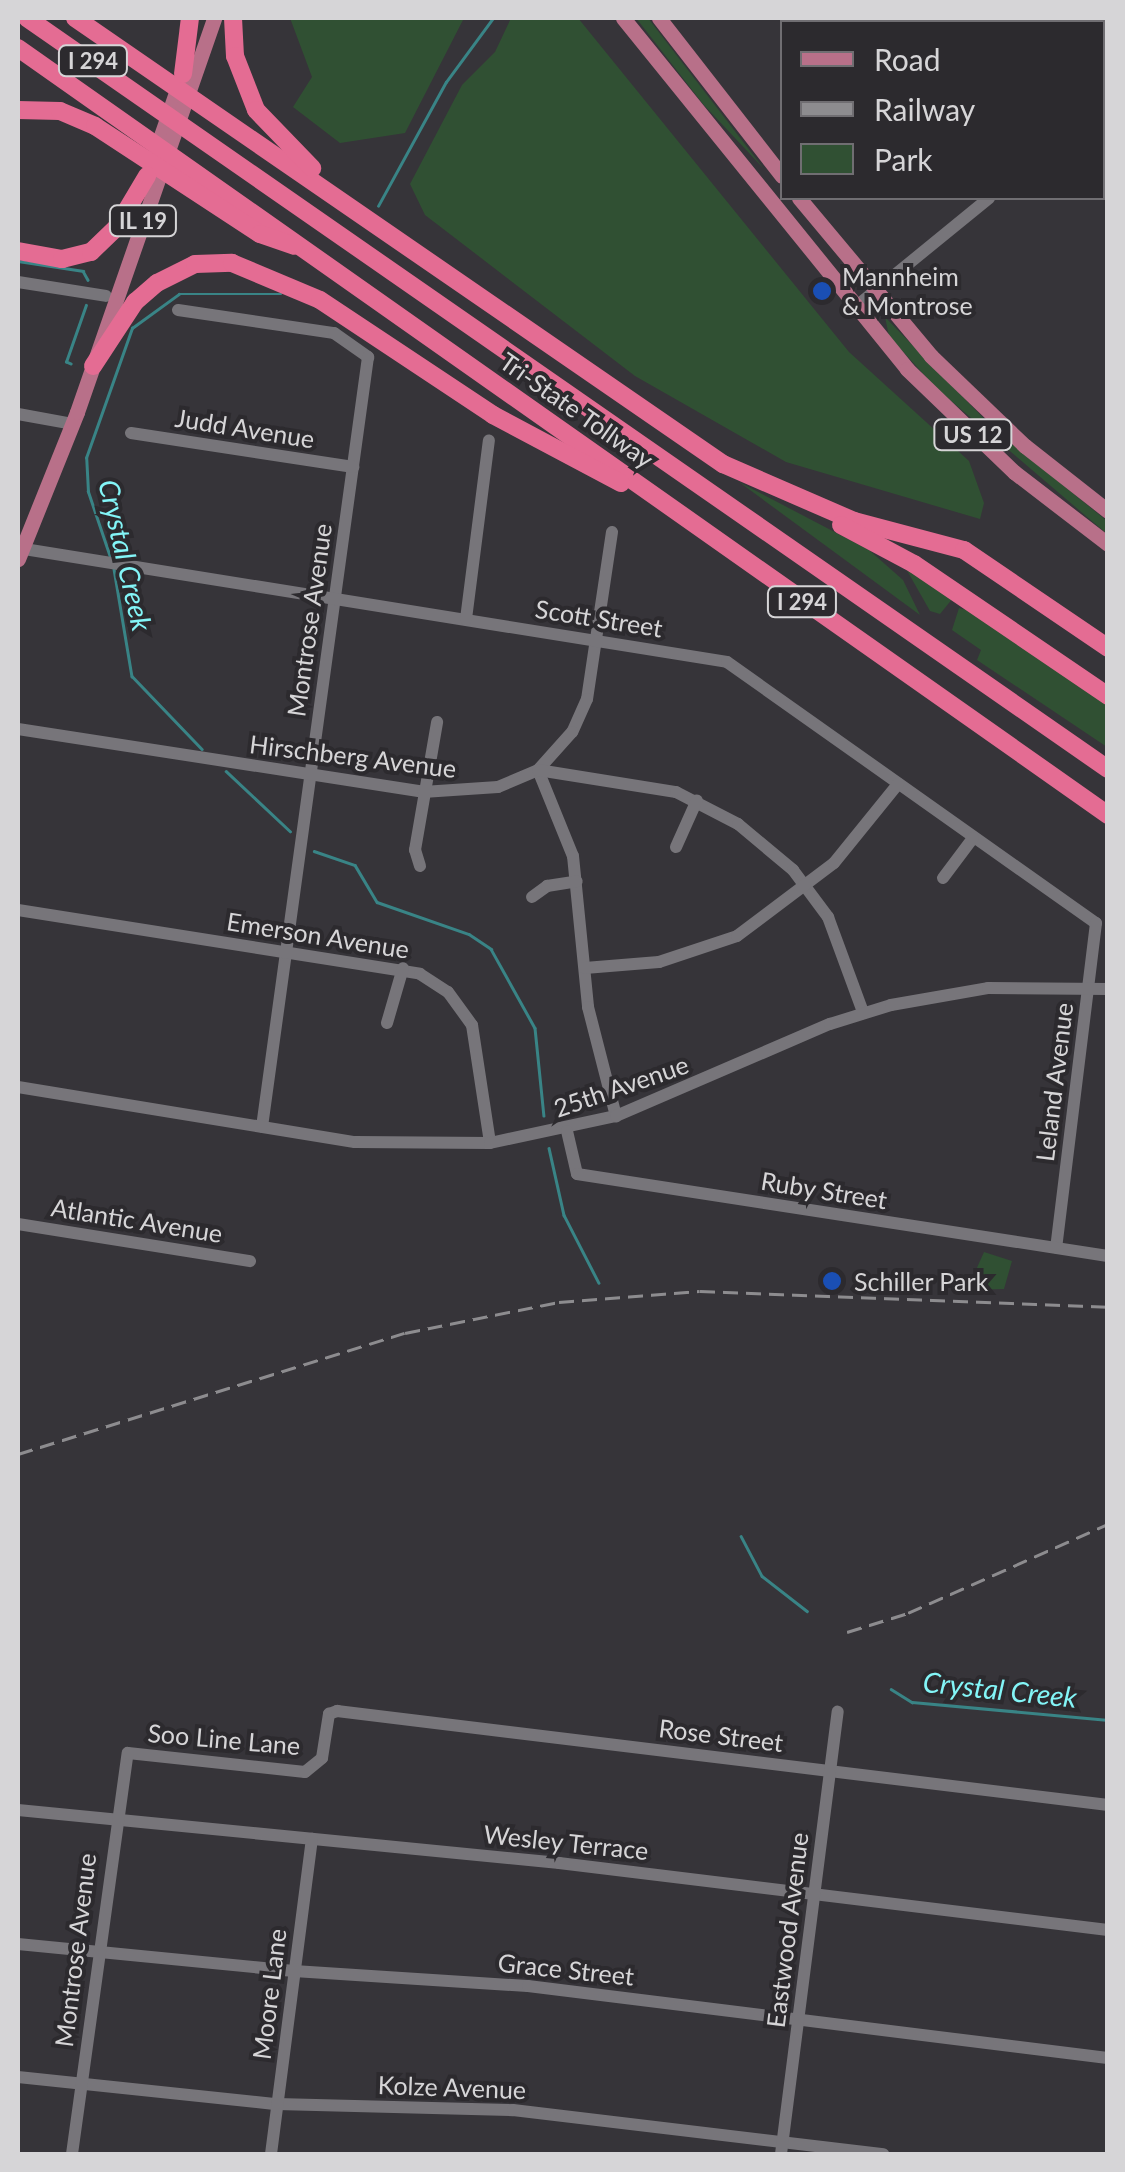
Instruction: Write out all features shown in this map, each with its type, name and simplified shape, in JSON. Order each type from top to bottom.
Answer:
[{"type":"highway","name":"Tri-State Tollway","points":[[27,18],[158,104],[1108,769]]},
{"type":"highway","name":"I 294","points":[[74,18],[172,77]]},
{"type":"highway","points":[[92,18],[236,128],[738,472],[914,564],[1108,696]]},
{"type":"highway","points":[[172,77],[190,18]]},
{"type":"highway","points":[[232,18],[244,86],[273,133],[479,295]]},
{"type":"highway","name":"Tri-State Tollway","points":[[18,48],[176,155],[1108,815]]},
{"type":"highway","points":[[18,110],[72,115],[260,234],[314,254]]},
{"type":"highway","points":[[18,251],[62,259],[91,252],[116,228],[147,176]]},
{"type":"highway","points":[[92,366],[135,302],[156,283],[196,264],[232,263],[320,300],[493,415],[675,510]]},
{"type":"highway","points":[[738,472],[854,520],[964,550],[1108,648]]},
{"type":"main road","name":"IL 19","points":[[68,423],[67,410],[147,176],[172,77],[203,18]]},
{"type":"main road","name":"IL 19","points":[[19,552],[92,366],[214,18]]},
{"type":"main road","name":"US 12","points":[[623,18],[853,309],[973,435],[1108,544]]},
{"type":"main road","points":[[658,18],[780,173]]},
{"type":"main road","name":"US 12","points":[[802,200],[875,292],[1000,423],[1108,511]]},
{"type":"street","points":[[853,309],[986,200]]},
{"type":"street","points":[[18,282],[106,296]]},
{"type":"street","name":"Montrose Avenue","points":[[178,310],[334,333],[368,357],[262,1126]]},
{"type":"street","points":[[18,414],[68,423]]},
{"type":"street","name":"Judd Avenue","points":[[131,433],[353,467]]},
{"type":"street","points":[[466,620],[489,440]]},
{"type":"street","points":[[612,532],[598,641],[580,715],[538,770],[560,814],[577,882],[594,1041],[616,1116]]},
{"type":"street","name":"Scott Street","points":[[19,552],[726,662],[1096,922]]},
{"type":"street","points":[[420,866],[415,850],[438,722]]},
{"type":"street","name":"Hirschberg Avenue","points":[[18,729],[423,792],[498,788],[538,770],[636,780],[697,800],[757,836],[806,886],[847,957],[863,1012]]},
{"type":"street","points":[[585,968],[659,962],[717,945],[806,886],[854,844],[898,784]]},
{"type":"street","points":[[676,847],[697,800]]},
{"type":"street","points":[[943,878],[973,838]]},
{"type":"street","points":[[532,897],[547,886],[577,882]]},
{"type":"street","name":"Emerson Avenue","points":[[18,910],[403,968],[448,992],[472,1025],[490,1143]]},
{"type":"street","name":"Leland Avenue","points":[[1056,1248],[1096,922]]},
{"type":"street","points":[[388,1023],[403,968]]},
{"type":"street","name":"25th Avenue","points":[[18,1087],[414,1147],[490,1143],[566,1132],[616,1116],[863,1012],[988,988],[1108,989]]},
{"type":"street","name":"Ruby Street","points":[[566,1132],[578,1174],[1108,1256]]},
{"type":"street","name":"Atlantic Avenue","points":[[18,1224],[250,1261]]},
{"type":"street","name":"Eastwood Avenue","points":[[781,2148],[838,1712]]},
{"type":"street","name":"Rose Street","points":[[329,1714],[1108,1806]]},
{"type":"street","name":"Soo Line Lane","points":[[128,1753],[316,1768],[329,1714]]},
{"type":"street","name":"Montrose Avenue","points":[[72,2154],[114,1820],[128,1753]]},
{"type":"street","name":"Wesley Terrace","points":[[18,1810],[814,1894],[1108,1930]]},
{"type":"street","name":"Moore Lane","points":[[271,2154],[312,1839]]},
{"type":"street","name":"Grace Street","points":[[18,1944],[294,1972],[528,1986],[1108,2058]]},
{"type":"street","name":"Kolze Avenue","points":[[18,2077],[277,2104],[513,2110],[781,2148],[883,2154]]},
{"type":"green space","points":[[290,18],[464,18],[405,133],[340,143],[293,107],[312,77]]},
{"type":"green space","points":[[511,18],[578,18],[849,352],[969,461],[984,503],[980,519],[786,462],[635,376],[425,215],[410,184],[462,85],[495,52]]},
{"type":"green space","points":[[636,18],[648,18],[764,169],[703,104]]},
{"type":"green space","points":[[885,317],[995,430],[1107,521],[1107,534],[936,388],[889,336]]},
{"type":"green space","points":[[739,482],[869,550],[903,580],[920,615]]},
{"type":"green space","points":[[905,567],[953,598],[940,614],[930,611]]},
{"type":"green space","points":[[959,608],[983,614],[1107,705],[1107,747],[977,660],[981,650],[952,630]]},
{"type":"green space","points":[[984,1252],[1012,1261],[1004,1289],[967,1290]]},
{"type":"waterway","name":"Crystal Creek","points":[[378,206],[446,82],[493,18]]},
{"type":"waterway","points":[[18,261],[83,271],[88,280]]},
{"type":"waterway","name":"Crystal Creek","points":[[110,557],[88,492],[86,458],[132,328],[179,294],[281,294]]},
{"type":"waterway","points":[[71,364],[66,362],[86,305]]},
{"type":"waterway","name":"Crystal Creek","points":[[114,569],[132,676],[202,749]]},
{"type":"waterway","name":"Crystal Creek","points":[[226,771],[290,831]]},
{"type":"waterway","name":"Crystal Creek","points":[[314,851],[355,865],[377,902],[469,934],[491,949],[535,1028],[544,1116]]},
{"type":"waterway","name":"Crystal Creek","points":[[549,1148],[564,1215],[599,1283]]},
{"type":"waterway","name":"Crystal Creek","points":[[741,1536],[762,1576],[807,1611]]},
{"type":"waterway","name":"Crystal Creek","points":[[891,1689],[912,1702],[1108,1720]]},
{"type":"railway","points":[[18,1454],[405,1333],[559,1302],[700,1291],[1108,1307]]},
{"type":"railway","points":[[847,1632],[908,1613],[1108,1524]]},
{"type":"place","name":"Mannheim & Montrose","points":[[822,291]]},
{"type":"place","name":"Schiller Park","points":[[832,1281]]}]
